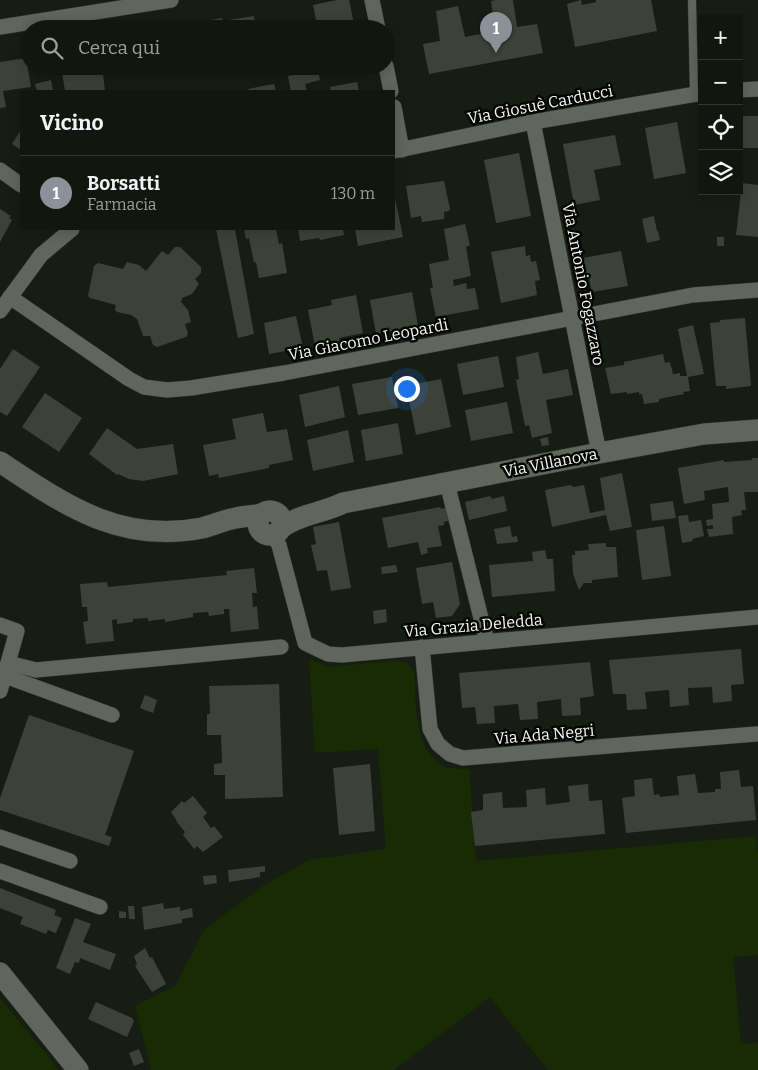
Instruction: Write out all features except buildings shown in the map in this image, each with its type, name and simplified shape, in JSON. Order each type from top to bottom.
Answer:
[{"type":"street","points":[[39,20],[171,0]]},
{"type":"street","points":[[372,0],[376,20]]},
{"type":"street","points":[[0,26],[20,23]]},
{"type":"street","points":[[388,75],[391,90]]},
{"type":"street","points":[[743,90],[758,89]]},
{"type":"street","name":"Via Giosuè Carducci","points":[[398,150],[533,122],[698,94]]},
{"type":"street","points":[[395,118],[398,150]]},
{"type":"street","name":"Via Antonio Fogazzaro","points":[[533,122],[599,453]]},
{"type":"street","points":[[0,170],[20,184]]},
{"type":"street","points":[[0,311],[41,256],[71,230]]},
{"type":"street","name":"Via Giacomo Leopardi","points":[[10,297],[144,388],[168,390],[284,373],[693,295],[758,290]]},
{"type":"street","name":"Via Villanova","points":[[0,462],[52,497],[88,516],[116,526],[170,531],[202,528],[237,518],[250,517],[271,524],[327,501],[343,502],[704,434],[758,430]]},
{"type":"street","points":[[447,483],[487,642]]},
{"type":"street","name":"Via Grazia Deledda","points":[[271,524],[306,642],[328,654],[342,655],[758,617]]},
{"type":"street","points":[[0,625],[17,631],[0,691]]},
{"type":"street","points":[[7,669],[36,670],[281,647]]},
{"type":"street","name":"Via Ada Negri","points":[[422,647],[430,729],[438,744],[450,754],[463,758],[756,734]]},
{"type":"street","points":[[7,669],[112,715]]},
{"type":"street","points":[[0,837],[70,861]]},
{"type":"street","points":[[0,871],[100,907]]},
{"type":"street","points":[[0,973],[78,1070]]},
{"type":"lane","name":"Via Giosuè Carducci","points":[[692,0],[698,94]]},
{"type":"green space","points":[[309,659],[330,667],[398,660],[409,664],[414,672],[417,713],[422,741],[428,752],[437,762],[449,768],[469,769],[476,861],[756,836],[758,853],[758,955],[733,957],[741,1044],[758,1043],[758,1070],[548,1070],[490,997],[394,1070],[151,1070],[135,1006],[175,986],[205,929],[263,886],[309,860],[386,849],[378,749],[315,753]]},
{"type":"green space","points":[[0,998],[51,1060],[58,1070],[0,1070]]},
{"type":"place","name":"Borsatti","points":[[496,53]]}]
